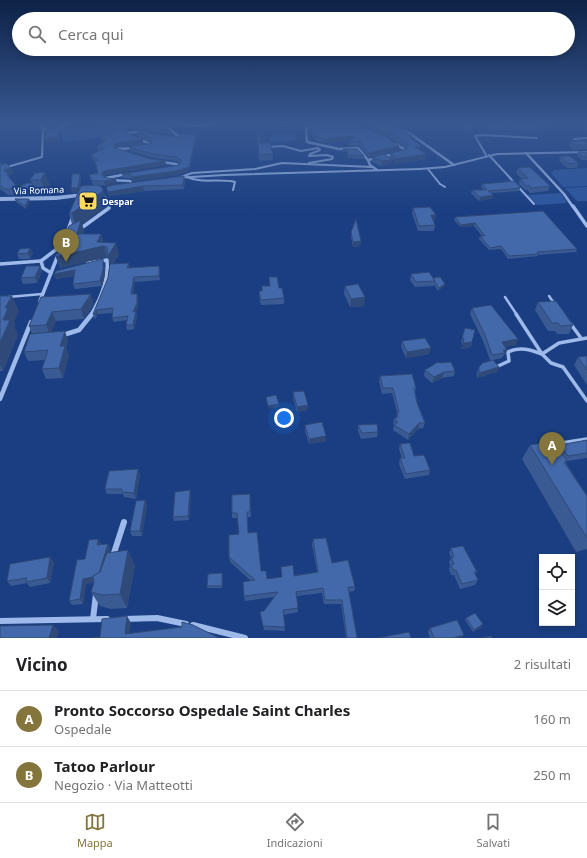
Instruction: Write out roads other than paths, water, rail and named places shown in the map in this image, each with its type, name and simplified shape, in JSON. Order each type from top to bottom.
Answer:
[{"type":"street","points":[[363,153],[374,168]]},
{"type":"street","points":[[368,160],[397,153]]},
{"type":"street","points":[[437,153],[454,165]]},
{"type":"street","points":[[526,153],[564,194],[587,226]]},
{"type":"street","points":[[168,179],[374,168],[436,168],[454,165],[488,155],[540,153]]},
{"type":"street","points":[[159,162],[176,164],[179,166],[174,168]]},
{"type":"street","points":[[131,173],[106,178],[109,180],[130,181],[132,184]]},
{"type":"street","points":[[120,186],[140,183]]},
{"type":"street","points":[[78,231],[111,205],[100,190]]},
{"type":"street","name":"Via Romana","points":[[0,199],[79,199],[92,193]]},
{"type":"street","points":[[39,303],[74,212]]},
{"type":"street","points":[[0,264],[41,261],[63,241]]},
{"type":"street","points":[[54,337],[80,329],[91,317],[105,286],[109,264],[108,260],[84,264]]},
{"type":"street","points":[[41,261],[43,268],[51,274],[58,273]]},
{"type":"street","points":[[0,399],[33,316]]},
{"type":"street","points":[[22,341],[30,340]]},
{"type":"street","points":[[111,564],[124,522]]},
{"type":"street","points":[[93,619],[97,586]]},
{"type":"street","points":[[0,621],[157,618],[245,638]]},
{"type":"lane","points":[[0,170],[42,157],[41,153]]},
{"type":"lane","points":[[308,164],[332,159],[334,157],[329,155],[316,157],[309,156],[310,154],[316,153]]},
{"type":"lane","points":[[488,155],[498,163],[520,190],[534,204]]},
{"type":"lane","points":[[175,178],[199,173],[255,169],[282,163],[374,168]]},
{"type":"lane","points":[[428,168],[440,184],[445,187]]},
{"type":"lane","points":[[187,177],[196,180],[229,180],[235,182],[234,190]]},
{"type":"lane","points":[[7,297],[42,294]]},
{"type":"lane","points":[[550,296],[558,308]]},
{"type":"lane","points":[[505,297],[547,361],[563,367],[587,401]]},
{"type":"lane","points":[[567,320],[581,338]]},
{"type":"lane","points":[[542,354],[559,343],[587,338]]},
{"type":"lane","points":[[496,367],[509,360],[508,352],[512,350],[530,349],[542,354]]},
{"type":"lane","points":[[555,444],[587,439]]},
{"type":"place","name":"Despar","points":[[88,201]]},
{"type":"place","name":"Tatoo Parlour","points":[[66,262]]},
{"type":"place","name":"Pronto Soccorso Ospedale Saint Charles","points":[[552,465]]}]
